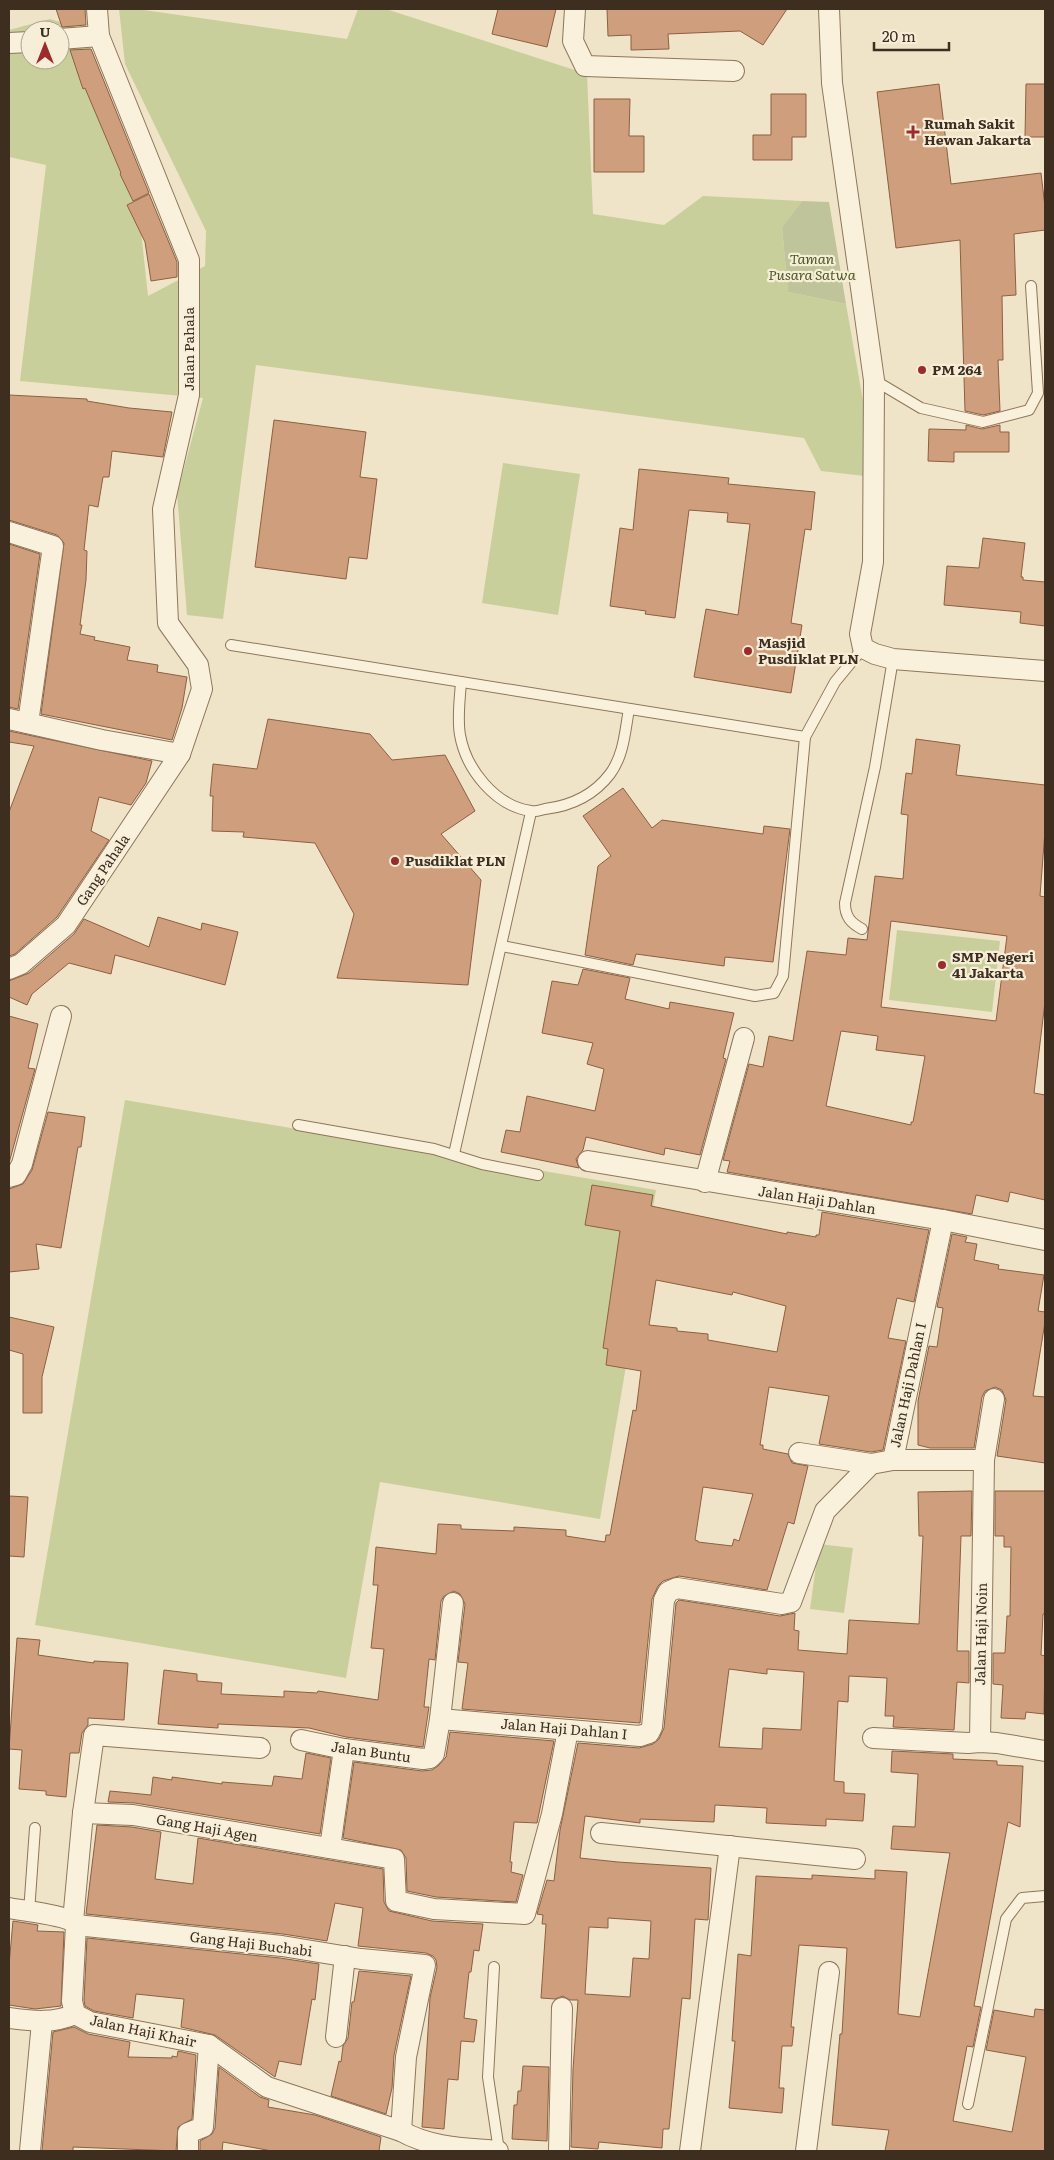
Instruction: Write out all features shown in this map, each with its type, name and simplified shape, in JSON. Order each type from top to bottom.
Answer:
[{"type":"street","name":"Jalan Pahala","points":[[97,9],[99,36],[190,260],[190,395],[164,509],[168,623],[198,665],[202,690],[180,754]]},
{"type":"street","points":[[575,9],[573,41],[585,66],[734,71]]},
{"type":"street","points":[[828,9],[832,83],[874,380],[873,562],[860,634],[863,648],[875,654],[893,658],[1045,671]]},
{"type":"street","points":[[70,38],[99,36]]},
{"type":"street","points":[[9,532],[53,546],[28,723]]},
{"type":"street","points":[[9,719],[102,740],[180,754]]},
{"type":"street","name":"Gang Pahala","points":[[9,969],[21,964],[66,925],[180,754]]},
{"type":"street","points":[[9,1177],[16,1175],[22,1164],[61,1016]]},
{"type":"street","points":[[705,1182],[744,1038]]},
{"type":"street","name":"Jalan Haji Dahlan","points":[[588,1162],[943,1220],[1045,1240]]},
{"type":"street","name":"Jalan Haji Dahlan I","points":[[440,1718],[640,1736],[649,1733],[652,1727],[664,1600],[668,1592],[678,1588],[782,1604],[791,1602],[824,1511],[871,1464],[893,1460],[943,1220]]},
{"type":"street","name":"Jalan Haji Noin","points":[[980,1742],[984,1460],[994,1398]]},
{"type":"street","points":[[798,1453],[871,1464]]},
{"type":"street","points":[[893,1460],[984,1460]]},
{"type":"street","points":[[440,1718],[453,1603]]},
{"type":"street","name":"Jalan Buntu","points":[[301,1740],[344,1749],[423,1759],[430,1758],[434,1754],[440,1718]]},
{"type":"street","name":"Gang Haji Agen","points":[[83,1813],[133,1815],[394,1859],[396,1902],[434,1909],[525,1914],[552,1814],[568,1730]]},
{"type":"street","points":[[9,1908],[75,1923],[83,1813],[94,1735],[260,1748]]},
{"type":"street","points":[[873,1738],[980,1742],[1045,1752]]},
{"type":"street","points":[[330,1848],[344,1749]]},
{"type":"street","points":[[602,1833],[855,1859]]},
{"type":"street","points":[[690,2151],[730,1846]]},
{"type":"street","name":"Gang Haji Buchabi","points":[[75,1923],[272,1945],[425,1965],[406,2057],[409,2140]]},
{"type":"street","name":"Jalan Haji Khair","points":[[75,1923],[72,2001],[75,2014],[90,2022],[209,2045],[267,2087],[409,2140],[437,2146],[499,2151]]},
{"type":"street","points":[[336,2037],[345,1956]]},
{"type":"street","points":[[806,2151],[829,1972]]},
{"type":"street","points":[[559,2151],[562,2008]]},
{"type":"street","points":[[9,2018],[42,2022],[62,2020],[75,2014]]},
{"type":"street","points":[[30,2151],[42,2022]]},
{"type":"street","points":[[188,2151],[188,2133],[203,2127],[209,2045]]},
{"type":"lane","points":[[874,380],[921,408],[983,422],[1030,410],[1038,393],[1031,286]]},
{"type":"lane","points":[[231,645],[805,737]]},
{"type":"lane","points":[[502,946],[755,996],[774,993],[783,976],[805,737],[835,682],[863,648]]},
{"type":"lane","points":[[862,929],[851,923],[845,912],[845,903],[874,767],[893,658]]},
{"type":"lane","points":[[460,682],[460,734],[468,759],[486,786],[505,802],[531,812],[563,807],[587,796],[610,774],[623,747],[629,709]]},
{"type":"lane","points":[[454,1154],[531,812]]},
{"type":"lane","points":[[298,1125],[454,1154],[482,1164],[538,1175]]},
{"type":"lane","points":[[29,1912],[34,1828]]},
{"type":"lane","points":[[968,2104],[1006,1919],[1022,1898],[1045,1896]]},
{"type":"lane","points":[[494,1967],[488,2077],[499,2151]]},
{"type":"green space","points":[[119,9],[137,9],[347,39],[358,9],[386,9],[587,74],[593,214],[664,225],[703,196],[802,201],[782,227],[788,292],[846,304],[865,412],[873,477],[821,471],[804,438],[256,365],[223,619],[187,615],[177,494],[203,398],[20,381],[46,165],[9,157],[9,30],[20,27],[20,70],[70,70],[70,25],[84,29],[102,90],[134,165],[148,296],[205,266],[206,231],[125,64]]},
{"type":"green space","name":"Taman Pusara Satwa","points":[[802,201],[829,202],[846,304],[788,292],[782,227]]},
{"type":"green space","points":[[503,463],[580,474],[558,615],[482,603]]},
{"type":"green space","points":[[897,930],[1000,941],[992,1012],[889,1000]]},
{"type":"green space","points":[[125,1100],[656,1190],[600,1519],[380,1482],[346,1678],[35,1625]]},
{"type":"green space","points":[[819,1544],[853,1548],[844,1613],[810,1609]]},
{"type":"building","points":[[56,9],[85,9],[86,25],[70,26],[70,20],[60,20]]},
{"type":"building","points":[[498,9],[556,9],[547,47],[492,34]]},
{"type":"building","points":[[607,9],[787,9],[763,45],[740,31],[668,34],[669,49],[631,50],[631,35],[608,36]]},
{"type":"building","points":[[91,49],[149,193],[133,201],[85,88],[83,89],[70,50]]},
{"type":"building","name":"Rumah Sakit Hewan Jakarta","points":[[939,84],[951,184],[1041,173],[1045,207],[1045,230],[1014,234],[1016,295],[1002,296],[1003,360],[998,360],[1000,411],[983,415],[965,411],[960,240],[896,248],[877,92]]},
{"type":"building","points":[[1026,84],[1045,84],[1045,137],[1025,137]]},
{"type":"building","points":[[771,94],[806,94],[806,137],[792,137],[792,160],[753,160],[753,135],[771,135]]},
{"type":"building","points":[[594,99],[630,99],[629,136],[644,136],[644,172],[594,172]]},
{"type":"building","points":[[149,194],[177,262],[177,277],[151,281],[145,242],[127,205]]},
{"type":"building","points":[[9,395],[87,399],[87,401],[129,408],[172,412],[163,457],[112,451],[109,477],[103,477],[98,507],[89,505],[84,550],[87,551],[86,580],[80,634],[95,637],[94,640],[130,647],[127,660],[158,665],[157,672],[187,677],[182,708],[172,740],[41,714],[64,543],[57,535],[9,520]]},
{"type":"building","points":[[274,420],[366,432],[360,477],[377,479],[367,559],[349,557],[346,579],[255,567]]},
{"type":"building","points":[[966,425],[982,429],[1000,425],[1000,432],[1009,432],[1009,452],[954,452],[954,462],[928,461],[929,429],[966,430]]},
{"type":"building","points":[[639,469],[729,478],[728,484],[815,492],[811,530],[805,529],[791,623],[802,625],[791,693],[694,677],[706,609],[738,615],[750,524],[727,522],[728,513],[689,510],[675,618],[645,614],[646,611],[610,606],[620,528],[633,530]]},
{"type":"building","points":[[983,538],[1025,543],[1021,577],[1023,577],[1023,580],[1045,582],[1045,626],[1020,623],[1021,612],[944,605],[947,566],[979,568]]},
{"type":"building","points":[[9,544],[40,554],[18,709],[9,707]]},
{"type":"building","name":"Pusdiklat PLN","points":[[268,719],[370,734],[392,760],[445,755],[475,811],[441,834],[481,880],[468,985],[337,978],[354,914],[315,843],[243,837],[244,832],[212,831],[213,796],[210,796],[213,764],[257,769]]},
{"type":"building","points":[[9,731],[152,761],[146,783],[131,805],[99,797],[91,831],[109,840],[57,917],[15,954],[9,956],[9,812],[34,746],[9,742]]},
{"type":"building","points":[[916,739],[960,745],[956,775],[1045,785],[1045,831],[1040,896],[1045,897],[1045,1002],[1034,1093],[1045,1095],[1045,1200],[1010,1192],[1008,1202],[976,1195],[972,1214],[727,1172],[730,1161],[723,1160],[749,1064],[763,1067],[769,1036],[793,1041],[807,951],[846,955],[848,938],[867,940],[875,876],[903,879],[908,815],[901,814],[906,773],[912,774]],"holes":[[[891,921],[1007,936],[996,1021],[881,1007]],[[841,1031],[878,1036],[876,1050],[925,1056],[911,1125],[826,1106]]]},
{"type":"building","points":[[623,788],[652,828],[662,820],[763,834],[764,826],[790,829],[773,962],[725,957],[724,966],[636,954],[633,965],[585,955],[598,866],[611,856],[583,816]]},
{"type":"building","points":[[158,917],[201,930],[202,923],[238,932],[225,985],[115,955],[111,974],[69,963],[32,994],[27,1005],[9,997],[9,981],[29,973],[74,934],[84,919],[149,947]]},
{"type":"building","points":[[583,969],[630,978],[625,999],[669,1009],[670,1002],[734,1013],[723,1058],[726,1059],[700,1155],[665,1148],[664,1155],[586,1137],[583,1150],[576,1159],[579,1168],[501,1152],[506,1130],[520,1132],[527,1096],[595,1111],[604,1069],[587,1064],[593,1043],[542,1033],[552,981],[578,985]]},
{"type":"building","points":[[9,1016],[38,1024],[28,1068],[35,1069],[9,1163]]},
{"type":"building","points":[[48,1112],[85,1117],[61,1248],[36,1244],[39,1269],[9,1272],[9,1189],[23,1184],[32,1170]]},
{"type":"building","points":[[592,1185],[653,1195],[651,1206],[787,1234],[787,1232],[816,1237],[816,1235],[819,1235],[822,1212],[929,1230],[914,1302],[897,1298],[888,1338],[906,1341],[883,1450],[871,1452],[819,1444],[829,1396],[769,1387],[760,1445],[763,1445],[763,1449],[788,1454],[792,1463],[808,1466],[794,1524],[788,1522],[767,1590],[679,1576],[663,1581],[658,1586],[652,1599],[640,1723],[462,1709],[468,1663],[458,1662],[465,1604],[460,1594],[454,1591],[444,1596],[441,1601],[435,1660],[429,1659],[424,1707],[429,1707],[423,1747],[346,1737],[309,1728],[218,1724],[218,1728],[158,1724],[164,1670],[197,1674],[197,1681],[222,1683],[221,1694],[284,1697],[284,1691],[317,1693],[318,1691],[378,1700],[384,1649],[371,1648],[378,1585],[373,1585],[376,1547],[436,1554],[438,1524],[461,1525],[461,1529],[514,1531],[514,1527],[566,1530],[566,1536],[605,1542],[606,1535],[610,1535],[633,1410],[636,1411],[641,1371],[606,1365],[608,1349],[603,1348],[620,1231],[585,1225]],"holes":[[[656,1280],[732,1295],[733,1292],[786,1306],[777,1352],[708,1340],[708,1334],[677,1331],[677,1328],[649,1325]],[[703,1487],[753,1494],[739,1541],[734,1539],[732,1546],[695,1540]]]},
{"type":"building","points":[[952,1234],[967,1237],[965,1242],[977,1244],[974,1260],[999,1265],[998,1269],[1044,1275],[1038,1311],[1045,1312],[1045,1322],[1033,1396],[1045,1397],[1045,1463],[997,1456],[1006,1400],[1002,1390],[995,1387],[985,1391],[982,1397],[974,1448],[930,1448],[918,1445],[918,1401],[929,1346],[937,1347],[943,1308],[937,1307]]},
{"type":"building","points":[[9,1317],[54,1327],[42,1377],[42,1413],[23,1413],[23,1354],[9,1350]]},
{"type":"building","points":[[972,1491],[971,1536],[961,1536],[957,1651],[969,1651],[969,1683],[957,1682],[954,1730],[893,1727],[894,1716],[885,1716],[887,1678],[849,1676],[848,1702],[838,1701],[834,1781],[844,1782],[844,1793],[865,1794],[863,1821],[826,1819],[826,1826],[766,1823],[767,1808],[715,1805],[714,1822],[640,1819],[640,1823],[585,1816],[580,1858],[711,1868],[708,1920],[695,1919],[690,1999],[682,1998],[669,2129],[663,2129],[662,2148],[599,2142],[598,2149],[571,2147],[573,2069],[578,2000],[570,2000],[563,1996],[555,1999],[541,1998],[546,1924],[542,1924],[543,1915],[537,1914],[547,1880],[554,1881],[560,1830],[578,1743],[639,1748],[653,1744],[659,1739],[664,1728],[676,1603],[679,1600],[780,1616],[795,1613],[794,1630],[799,1631],[798,1650],[847,1654],[849,1620],[919,1624],[923,1536],[919,1536],[918,1492]],"holes":[[[729,1669],[767,1674],[767,1669],[804,1672],[801,1730],[763,1728],[762,1749],[719,1747]],[[608,1918],[651,1921],[649,1959],[633,1958],[630,1997],[585,1994],[589,1927],[608,1928]]]},
{"type":"building","points":[[995,1491],[1045,1491],[1045,1614],[1043,1614],[1041,1655],[1045,1656],[1044,1714],[1026,1712],[1025,1719],[1001,1718],[1003,1685],[993,1684],[993,1653],[1005,1653],[1007,1616],[1010,1616],[1011,1547],[1004,1547],[1004,1536],[995,1536]]},
{"type":"building","points":[[9,1496],[28,1497],[24,1557],[9,1556]]},
{"type":"building","points":[[17,1638],[40,1640],[38,1655],[94,1663],[94,1661],[128,1663],[124,1720],[88,1718],[88,1725],[82,1733],[79,1753],[70,1753],[66,1797],[46,1795],[46,1791],[19,1789],[22,1750],[9,1749]]},
{"type":"building","points":[[450,1732],[554,1741],[537,1823],[514,1822],[510,1862],[512,1862],[511,1872],[523,1875],[516,1902],[436,1897],[407,1891],[406,1858],[401,1850],[343,1838],[354,1762],[422,1771],[432,1770],[446,1757]]},
{"type":"building","points":[[892,1751],[953,1754],[953,1759],[997,1761],[997,1765],[1023,1766],[1020,1827],[1008,1822],[974,2006],[981,2007],[973,2047],[967,2046],[953,2121],[1012,2132],[1026,2057],[986,2050],[994,2010],[1034,2017],[1035,2009],[1045,2010],[1045,2151],[885,2151],[889,2130],[832,2125],[840,2034],[842,2034],[847,1948],[799,1945],[791,2027],[794,2027],[792,2046],[782,2046],[779,2088],[784,2088],[782,2113],[729,2108],[735,2041],[732,2041],[738,1954],[751,1956],[756,1876],[812,1879],[812,1875],[875,1879],[875,1870],[907,1872],[898,2014],[920,2017],[950,1853],[891,1849],[893,1826],[915,1827],[918,1774],[891,1772]]},
{"type":"building","points":[[306,1753],[331,1758],[320,1834],[135,1803],[108,1802],[110,1791],[151,1795],[153,1777],[172,1780],[172,1777],[222,1784],[222,1782],[272,1786],[274,1776],[302,1779]]},
{"type":"building","points":[[97,1825],[132,1827],[161,1832],[155,1879],[193,1884],[198,1838],[383,1869],[384,1902],[389,1911],[432,1921],[483,1924],[479,1951],[474,1950],[471,1972],[469,1972],[464,2018],[477,2020],[474,2042],[461,2041],[458,2080],[448,2079],[444,2129],[422,2127],[430,1998],[437,1967],[433,1956],[426,1953],[358,1946],[363,1908],[335,1903],[327,1941],[283,1934],[86,1914]]},
{"type":"building","points":[[13,1921],[38,1925],[37,1931],[64,1932],[61,2006],[35,2009],[9,2005],[9,1965]]},
{"type":"building","points":[[87,1938],[280,1958],[319,1964],[315,2000],[312,1999],[301,2065],[279,2061],[275,2077],[215,2035],[181,2027],[184,1999],[136,1994],[133,2018],[94,2011],[85,2006]]},
{"type":"building","points":[[359,1971],[411,1976],[394,2055],[392,2088],[386,2114],[331,2096],[339,2061],[341,2062],[343,2046],[348,2038],[352,2002],[354,2002]]},
{"type":"building","points":[[74,2027],[88,2034],[130,2042],[128,2057],[172,2058],[172,2056],[177,2057],[178,2051],[196,2055],[192,2119],[178,2127],[176,2151],[73,2147],[73,2151],[42,2151],[53,2032]]},
{"type":"building","points":[[523,2066],[549,2067],[547,2141],[512,2139],[514,2105],[517,2105],[518,2091],[521,2091]]},
{"type":"building","points":[[219,2067],[260,2097],[269,2100],[268,2107],[315,2115],[381,2137],[379,2151],[272,2151],[223,2142],[222,2151],[200,2151],[200,2141],[212,2134],[215,2128]]},
{"type":"place","name":"Rumah Sakit Hewan Jakarta","points":[[913,132]]},
{"type":"place","name":"PM 264","points":[[922,370]]},
{"type":"place","name":"Masjid Pusdiklat PLN","points":[[748,651]]},
{"type":"place","name":"Pusdiklat PLN","points":[[395,861]]},
{"type":"place","name":"SMP Negeri 41 Jakarta","points":[[942,965]]}]
